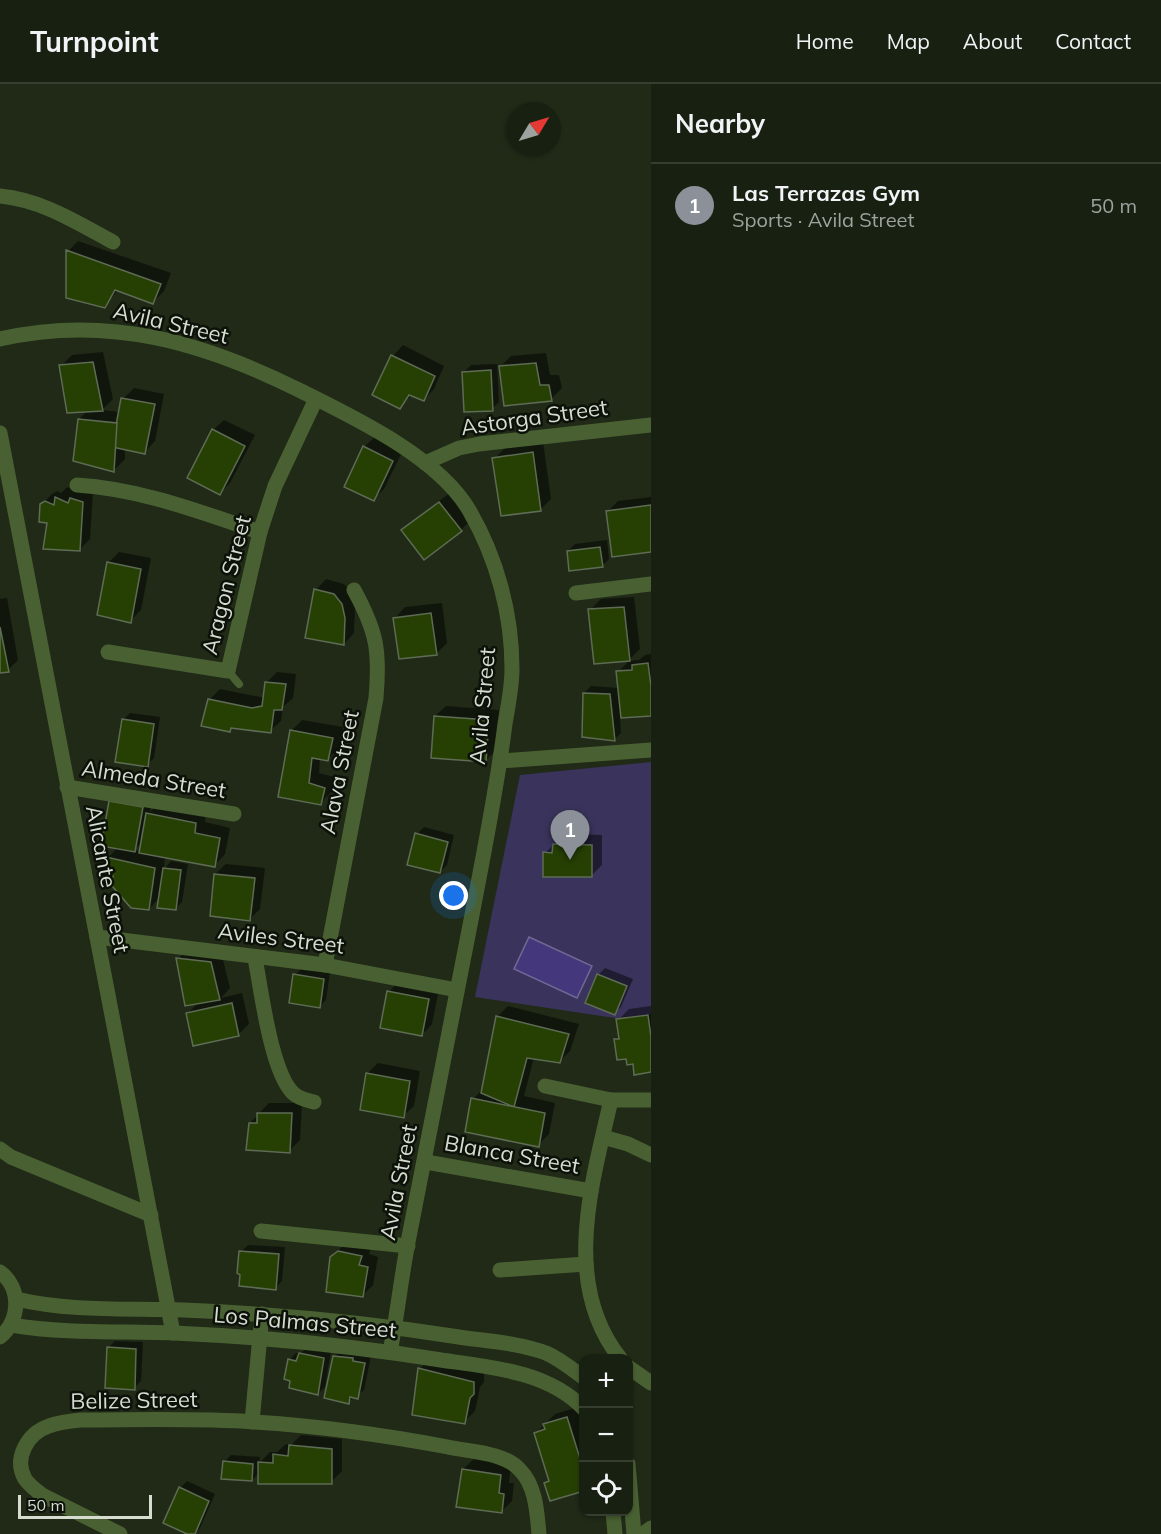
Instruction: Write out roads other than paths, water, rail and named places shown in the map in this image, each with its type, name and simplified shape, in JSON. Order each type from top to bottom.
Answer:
[{"type":"street","points":[[0,196],[40,204],[113,242]]},
{"type":"street","name":"Avila Street","points":[[0,339],[59,329],[96,329],[137,334],[191,346],[261,371],[370,427],[426,463],[451,487],[467,507],[484,540],[497,575],[509,620],[512,672],[501,761],[426,1162],[408,1246],[390,1352]]},
{"type":"street","name":"Aragon Street","points":[[108,652],[228,671],[260,532],[275,486],[316,399]]},
{"type":"street","name":"Astorga Street","points":[[426,463],[459,448],[479,444],[651,425]]},
{"type":"street","name":"Alicante Street","points":[[0,434],[173,1333]]},
{"type":"street","points":[[77,485],[104,487],[153,497],[260,532]]},
{"type":"street","points":[[576,592],[651,584]]},
{"type":"street","name":"Alava Street","points":[[325,965],[376,698],[379,665],[376,642],[368,615],[354,590]]},
{"type":"street","points":[[501,761],[651,750]]},
{"type":"street","name":"Almeda Street","points":[[67,787],[234,814]]},
{"type":"street","name":"Aviles Street","points":[[97,937],[325,965],[457,990]]},
{"type":"street","points":[[255,958],[274,1055],[286,1084],[298,1097],[314,1102]]},
{"type":"street","points":[[545,1086],[611,1100],[651,1100]]},
{"type":"street","name":"Blanca Street","points":[[611,1100],[591,1191],[586,1264],[588,1292],[596,1317],[617,1354]]},
{"type":"street","name":"Blanca Street","points":[[603,1137],[628,1144],[651,1155]]},
{"type":"street","points":[[0,1149],[11,1157],[151,1215]]},
{"type":"street","name":"Blanca Street","points":[[426,1162],[591,1191]]},
{"type":"street","points":[[261,1231],[408,1246]]},
{"type":"street","points":[[500,1270],[586,1264]]},
{"type":"street","points":[[0,1272],[12,1287],[16,1299],[16,1312],[11,1325],[0,1337]]},
{"type":"street","name":"Los Palmas Street","points":[[16,1299],[76,1309],[262,1314],[395,1327],[546,1353],[579,1374]]},
{"type":"street","points":[[252,1422],[262,1314]]},
{"type":"street","name":"Los Palmas Street","points":[[11,1325],[67,1332],[173,1333],[260,1339],[390,1352],[489,1367],[538,1379],[557,1388],[583,1408]]},
{"type":"street","points":[[633,1370],[651,1383]]},
{"type":"street","name":"Belize Street","points":[[120,1534],[95,1528],[31,1487],[24,1477],[21,1465],[22,1453],[29,1440],[37,1432],[63,1422],[81,1420],[252,1422],[391,1437],[507,1460],[521,1470],[531,1488],[537,1511],[538,1534]]},
{"type":"street","points":[[614,1516],[615,1534]]},
{"type":"street","points":[[632,1516],[634,1534]]},
{"type":"street","points":[[643,1534],[651,1528]]},
{"type":"lane","points":[[228,671],[239,684]]},
{"type":"place","name":"Las Terrazas Gym","points":[[570,860]]}]
